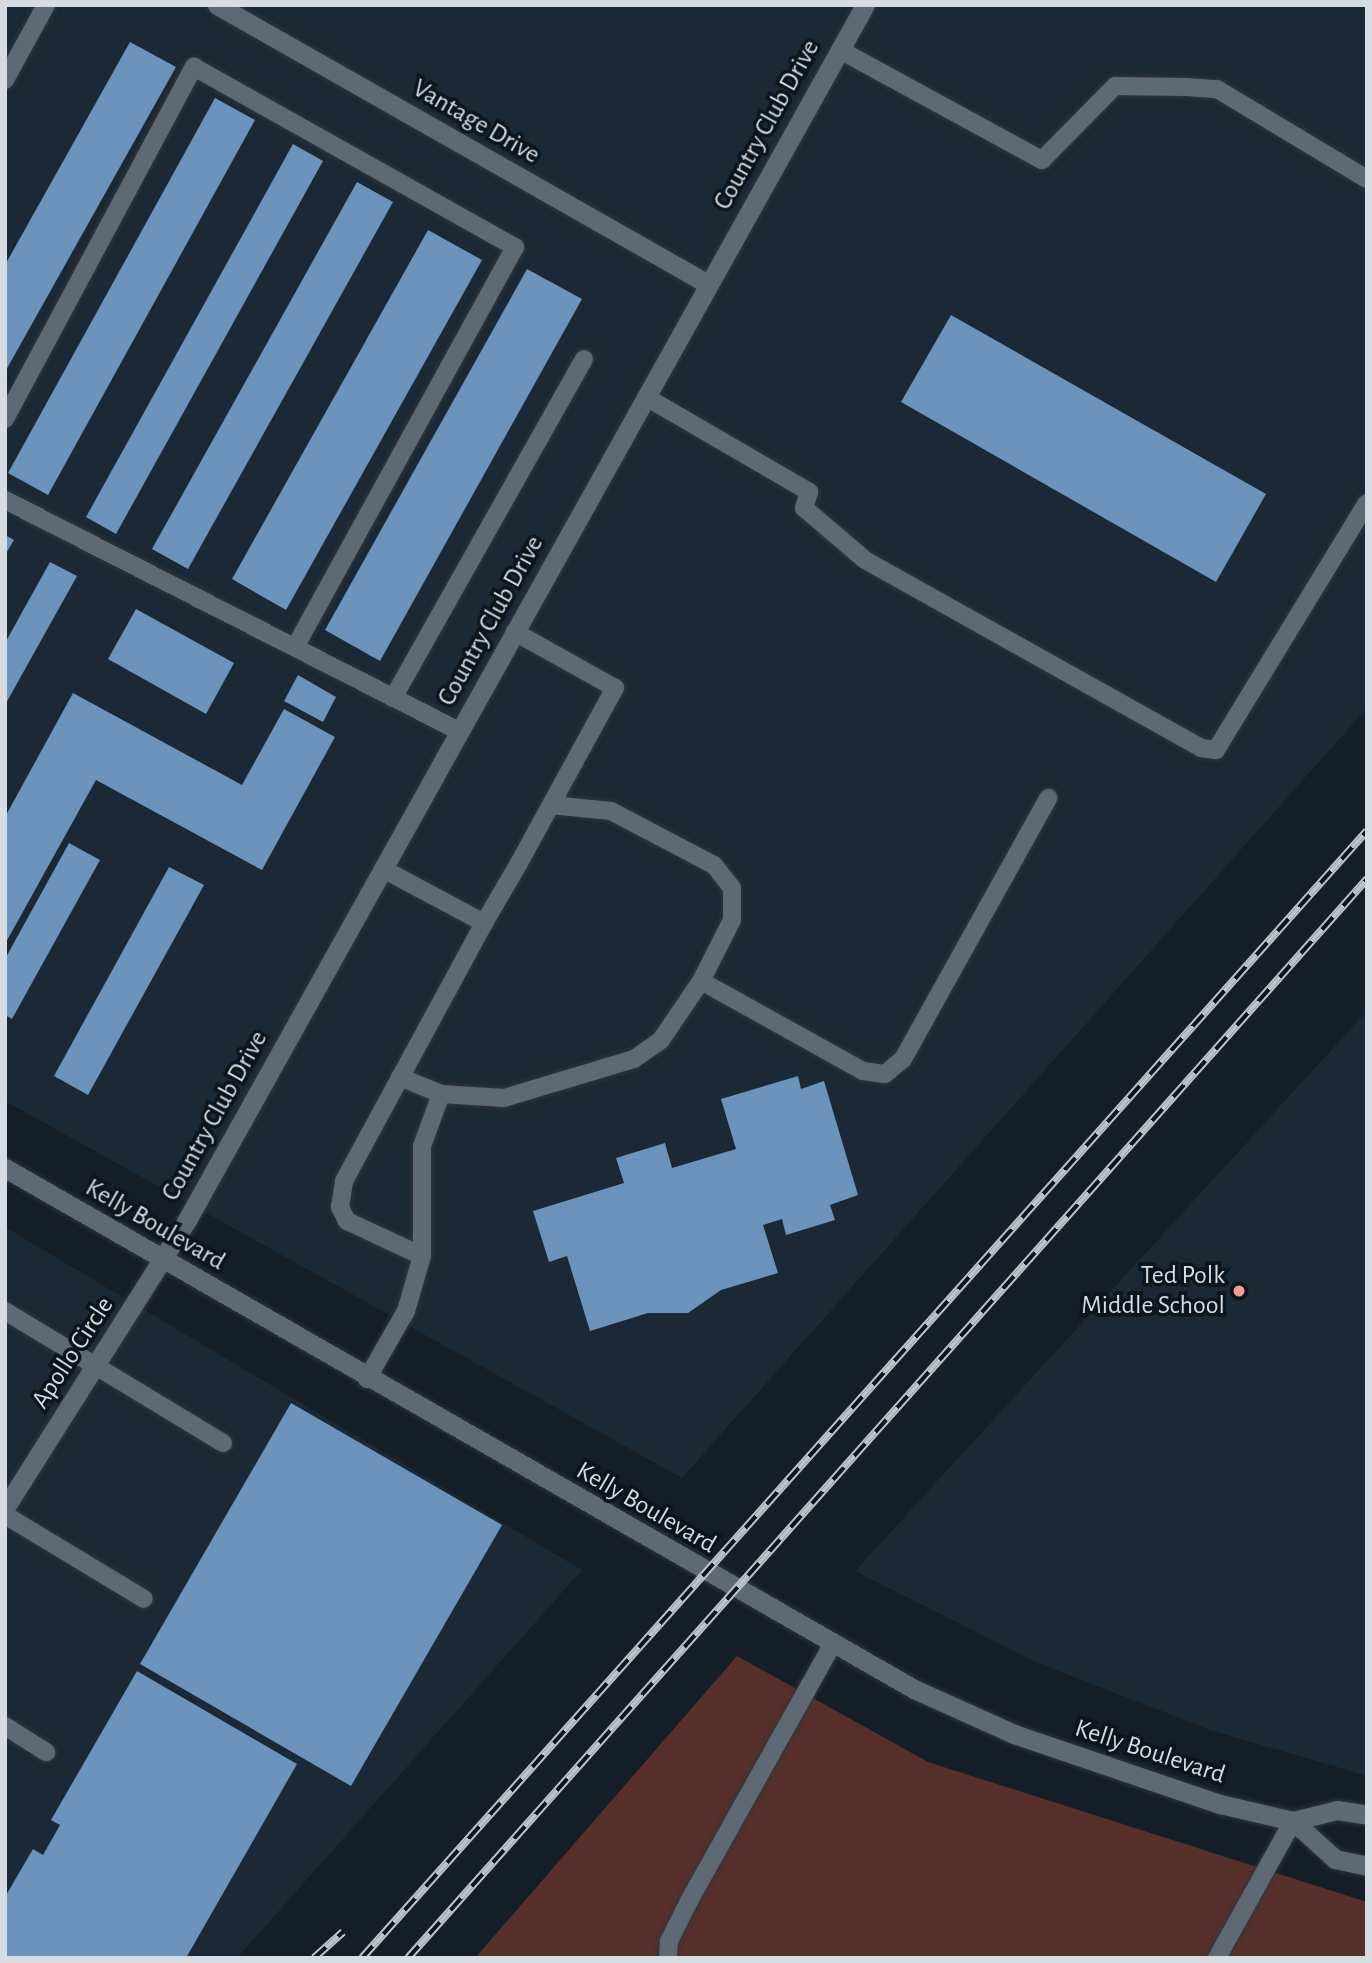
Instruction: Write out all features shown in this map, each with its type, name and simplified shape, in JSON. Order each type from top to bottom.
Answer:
[{"type":"street","name":"Vantage Drive","points":[[217,5],[708,284]]},
{"type":"street","name":"Country Club Drive","points":[[163,1261],[865,5]]},
{"type":"street","name":"Kelly Boulevard","points":[[5,1168],[832,1645],[1014,1734],[1220,1804],[1293,1821],[1337,1810],[1367,1815]]},
{"type":"street","name":"Apollo Circle","points":[[5,1508],[163,1261]]},
{"type":"street","name":"Kelly Boulevard","points":[[1293,1821],[1335,1859],[1367,1866]]},
{"type":"lane","points":[[5,79],[46,5]]},
{"type":"lane","points":[[840,50],[1042,160],[1115,86],[1186,87],[1217,89],[1367,179]]},
{"type":"lane","points":[[5,419],[194,67],[515,247],[295,648]]},
{"type":"lane","points":[[393,698],[584,359]]},
{"type":"lane","points":[[646,397],[809,492],[804,508],[865,559],[1200,748],[1216,750],[1367,503]]},
{"type":"lane","points":[[5,500],[459,731]]},
{"type":"lane","points":[[422,1256],[347,1222],[340,1207],[344,1181],[615,688],[515,632]]},
{"type":"lane","points":[[701,981],[863,1071],[885,1074],[903,1059],[1048,798]]},
{"type":"lane","points":[[400,1077],[441,1094],[504,1098],[634,1059],[661,1040],[701,981],[732,920],[732,888],[714,865],[611,811],[551,805]]},
{"type":"lane","points":[[383,869],[484,923]]},
{"type":"lane","points":[[368,1379],[407,1311],[422,1256],[422,1146],[441,1094]]},
{"type":"lane","points":[[5,1311],[223,1443]]},
{"type":"lane","points":[[5,1515],[144,1599]]},
{"type":"lane","points":[[668,1958],[669,1941],[688,1901],[832,1645]]},
{"type":"lane","points":[[5,1726],[46,1752]]},
{"type":"lane","points":[[1217,1958],[1293,1821]]},
{"type":"shaded area","points":[[5,5],[1367,5],[1367,708],[682,1478],[5,1101]]},
{"type":"shaded area","name":"Ted Polk Middle School","points":[[1367,1011],[1367,1776],[1210,1730],[1038,1663],[855,1571]]},
{"type":"shaded area","points":[[5,1227],[582,1570],[237,1958],[5,1958]]},
{"type":"shaded area","points":[[737,1656],[928,1762],[1367,1902],[1367,1958],[475,1958]]},
{"type":"building","points":[[130,42],[176,67],[5,372],[5,265]]},
{"type":"building","points":[[215,98],[255,120],[48,495],[8,473]]},
{"type":"building","points":[[293,144],[323,161],[116,534],[86,517]]},
{"type":"building","points":[[357,182],[393,202],[188,569],[152,549]]},
{"type":"building","points":[[428,230],[482,260],[286,610],[232,579]]},
{"type":"building","points":[[527,269],[582,299],[380,661],[325,630]]},
{"type":"building","points":[[951,315],[1266,494],[1216,582],[901,402]]},
{"type":"building","points":[[5,535],[14,540],[5,555]]},
{"type":"building","points":[[50,562],[77,576],[5,705],[5,643]]},
{"type":"building","points":[[136,609],[234,663],[206,714],[108,659]]},
{"type":"building","points":[[298,675],[336,697],[323,722],[284,701]]},
{"type":"building","points":[[73,693],[242,785],[284,709],[335,737],[262,870],[96,780],[5,944],[5,817]]},
{"type":"building","points":[[69,843],[100,860],[12,1019],[5,1015],[5,959]]},
{"type":"building","points":[[169,867],[204,885],[88,1095],[54,1076]]},
{"type":"building","points":[[798,1076],[801,1089],[824,1081],[858,1195],[830,1205],[835,1220],[786,1235],[782,1219],[763,1225],[778,1273],[721,1290],[688,1313],[648,1313],[590,1331],[567,1256],[549,1262],[533,1211],[624,1183],[616,1158],[665,1143],[672,1168],[736,1149],[721,1099]]},
{"type":"building","points":[[291,1403],[502,1525],[351,1786],[140,1664]]},
{"type":"building","points":[[137,1671],[297,1764],[186,1958],[5,1958],[5,1897],[33,1849],[43,1855],[60,1825],[51,1820]]},
{"type":"railway","points":[[362,1958],[1367,831]]},
{"type":"railway","points":[[408,1958],[1367,879]]},
{"type":"railway","points":[[314,1958],[343,1932]]},
{"type":"place","name":"Ted Polk Middle School","points":[[1239,1291]]}]
